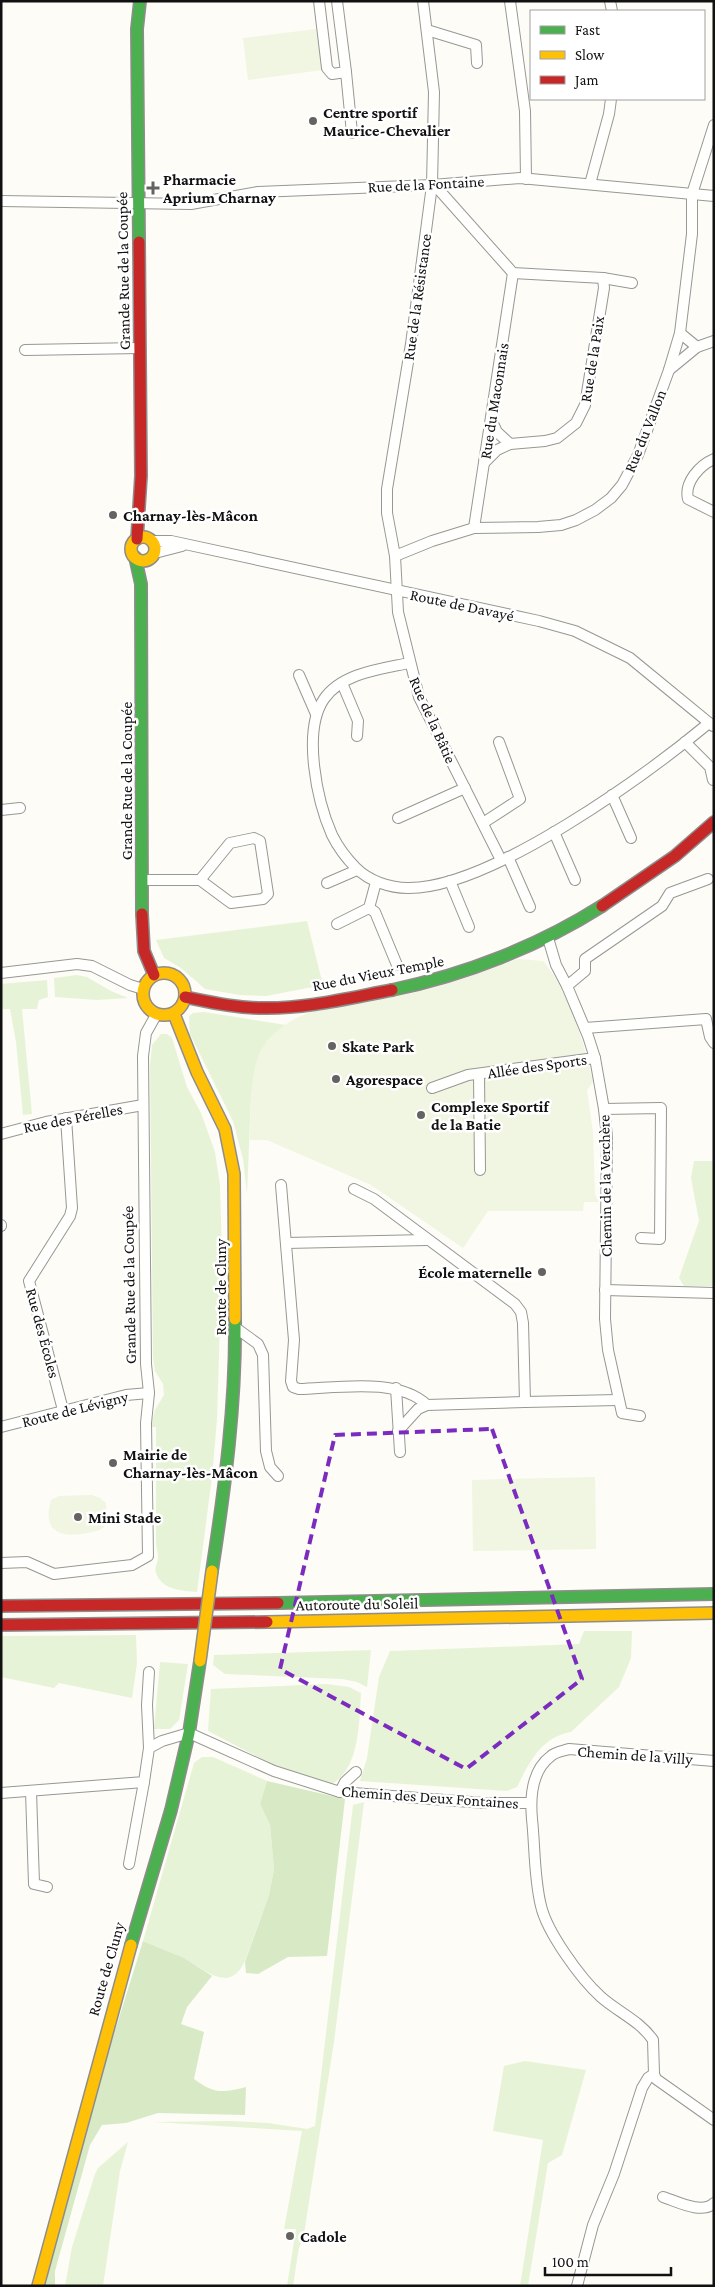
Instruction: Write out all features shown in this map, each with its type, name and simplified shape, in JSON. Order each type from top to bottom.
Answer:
[{"type":"main road","name":"Grande Rue de la Coupée","points":[[134,1],[137,29],[140,512],[148,546],[140,584]]},
{"type":"main road","name":"Grande Rue de la Coupée","points":[[137,29],[140,1]]},
{"type":"main road","name":"Grande Rue de la Coupée","points":[[148,546],[131,549],[135,557],[140,584],[143,940],[144,951],[154,975]]},
{"type":"main road","points":[[135,557],[139,560],[148,546]]},
{"type":"main road","name":"Rue du Vieux Temple","points":[[185,997],[260,1008],[369,994],[421,985],[458,974],[548,938],[608,904],[645,878],[714,822]]},
{"type":"main road","points":[[168,973],[175,976],[181,982],[185,997],[179,1010],[174,1014],[168,1016],[156,1015],[150,1012],[143,1001],[143,989],[148,980],[154,975],[168,973]]},
{"type":"main road","name":"Route de Cluny","points":[[38,2286],[115,1997],[171,1810],[189,1734],[228,1464],[236,1369],[236,1203],[234,1174],[224,1129],[197,1072],[174,1014]]},
{"type":"main road","name":"Autoroute du Soleil","points":[[1,1606],[154,1606],[714,1594]]},
{"type":"main road","name":"Autoroute du Soleil","points":[[1,1625],[163,1624],[714,1613]]},
{"type":"street","points":[[319,1],[327,68],[332,74],[346,72]]},
{"type":"street","points":[[337,1],[352,133]]},
{"type":"street","name":"Rue de la Résistance","points":[[396,591],[395,556],[388,524],[387,489],[411,344],[432,185],[434,92],[423,1]]},
{"type":"street","points":[[510,1],[525,111],[526,179]]},
{"type":"street","points":[[321,16],[338,14]]},
{"type":"street","points":[[427,30],[476,45],[477,63]]},
{"type":"street","points":[[590,184],[609,114],[611,100]]},
{"type":"street","name":"Rue du Vallon","points":[[395,556],[432,541],[474,528],[561,525],[596,510],[611,498],[630,472],[669,370],[680,332],[692,234],[692,194],[714,125]]},
{"type":"street","name":"Rue de la Fontaine","points":[[1,201],[191,204],[258,192],[526,179],[714,196]]},
{"type":"street","points":[[432,185],[440,191],[513,273],[603,278],[632,283]]},
{"type":"street","name":"Rue du Maconnais","points":[[474,528],[513,273]]},
{"type":"street","name":"Rue de la Paix","points":[[484,462],[497,450],[510,444],[557,438],[576,424],[582,414],[604,288],[603,278]]},
{"type":"street","points":[[680,332],[697,347]]},
{"type":"street","points":[[669,370],[697,347],[714,341]]},
{"type":"street","points":[[25,350],[140,348]]},
{"type":"street","points":[[491,419],[497,432],[510,444]]},
{"type":"street","points":[[714,459],[696,472],[687,491],[688,499],[714,512]]},
{"type":"street","name":"Route de Davayé","points":[[148,546],[183,546],[538,621],[575,632],[630,658],[712,725]]},
{"type":"street","name":"Rue de la Bâtie","points":[[396,591],[401,630],[419,696],[483,823],[505,859],[530,907]]},
{"type":"street","points":[[409,663],[359,675],[342,683],[325,698],[316,714],[313,741],[314,766],[332,834],[342,852],[357,870],[376,882],[406,888],[426,888],[450,882],[505,859],[554,832],[612,795],[685,742],[712,725]]},
{"type":"street","points":[[299,675],[316,714]]},
{"type":"street","points":[[342,683],[358,720],[357,736]]},
{"type":"street","points":[[483,823],[520,800],[499,742]]},
{"type":"street","points":[[685,742],[710,767],[713,780]]},
{"type":"street","points":[[398,818],[465,788]]},
{"type":"street","points":[[612,795],[631,838]]},
{"type":"street","points":[[1,810],[20,808]]},
{"type":"street","points":[[554,832],[575,880]]},
{"type":"street","points":[[142,880],[200,880],[230,904],[264,899],[268,894],[260,841],[254,838],[230,843],[200,880]]},
{"type":"street","points":[[327,883],[357,870]]},
{"type":"street","points":[[567,986],[585,971],[585,959],[662,906],[670,893],[708,879]]},
{"type":"street","points":[[337,924],[369,908],[376,882]]},
{"type":"street","points":[[450,882],[469,927]]},
{"type":"street","points":[[369,908],[375,912],[397,965]]},
{"type":"street","name":"Chemin de la Verchère","points":[[548,938],[556,965],[585,1028],[595,1058],[607,1137],[605,1319],[608,1350],[622,1413],[640,1416]]},
{"type":"street","points":[[1,973],[78,964],[92,966],[130,985],[143,989]]},
{"type":"street","name":"Grande Rue de la Coupée","points":[[1,1563],[27,1562],[54,1574],[132,1566],[148,1556],[146,1423],[149,1393],[146,1364],[142,1056],[145,1039],[156,1015]]},
{"type":"street","points":[[585,1028],[706,1019],[710,1037],[714,1043]]},
{"type":"street","name":"Allée des Sports","points":[[432,1088],[479,1074],[595,1058]]},
{"type":"street","name":"Allée des Sports","points":[[479,1074],[480,1170]]},
{"type":"street","name":"Rue des Pérelles","points":[[2,1133],[66,1118],[143,1105]]},
{"type":"street","points":[[604,1108],[661,1108],[660,1239],[641,1238]]},
{"type":"street","name":"Rue des Écoles","points":[[63,1410],[29,1281],[70,1216],[72,1208],[66,1118]]},
{"type":"street","points":[[281,1185],[294,1340],[291,1381],[293,1386],[299,1389],[396,1388],[409,1392],[427,1404]]},
{"type":"street","points":[[354,1189],[374,1199],[515,1304],[521,1312],[523,1323],[525,1402]]},
{"type":"street","points":[[286,1243],[428,1240]]},
{"type":"street","points":[[605,1290],[714,1292]]},
{"type":"street","points":[[236,1328],[258,1344],[263,1355],[263,1423],[266,1451],[270,1467],[278,1476]]},
{"type":"street","points":[[396,1388],[400,1452]]},
{"type":"street","name":"Route de Lévigny","points":[[1,1427],[126,1395],[149,1393]]},
{"type":"street","points":[[398,1431],[418,1409],[427,1404],[618,1400]]},
{"type":"street","points":[[130,1864],[149,1748],[147,1705],[149,1672]]},
{"type":"street","points":[[149,1748],[162,1741],[189,1734]]},
{"type":"street","name":"Chemin des Deux Fontaines","points":[[189,1734],[274,1771],[340,1792],[484,1803],[531,1803],[540,1905],[547,1923],[560,1946],[593,1989],[641,2026],[653,2040],[654,2074]]},
{"type":"street","name":"Chemin de la Villy","points":[[531,1803],[535,1779],[543,1764],[552,1755],[569,1749],[714,1761]]},
{"type":"street","points":[[340,1792],[345,1782],[356,1772]]},
{"type":"street","points":[[1,1793],[144,1782]]},
{"type":"street","points":[[31,1791],[34,1884],[47,1887]]},
{"type":"street","points":[[578,2286],[593,2225],[614,2174],[642,2088],[648,2078],[654,2074],[662,2084],[714,2120]]},
{"type":"street","points":[[662,2197],[691,2206],[708,2207],[714,2203]]},
{"type":"highlighted area","points":[[492,1429],[582,1679],[466,1769],[280,1669],[335,1435]]},
{"type":"green space","points":[[316,29],[322,70],[248,80],[243,38]]},
{"type":"green space","points":[[307,921],[323,985],[266,996],[240,995],[205,989],[181,968],[164,958],[156,940]]},
{"type":"green space","name":"Complexe Sportif de la Batie","points":[[518,959],[543,961],[568,1002],[580,1035],[593,1082],[587,1090],[593,1133],[595,1194],[599,1202],[584,1202],[583,1211],[488,1211],[463,1248],[371,1185],[267,1140],[250,1140],[252,1088],[256,1062],[267,1041],[282,1027],[298,1017],[316,1010],[335,1005],[426,990]]},
{"type":"green space","points":[[77,975],[87,977],[111,991],[128,998],[97,1000],[55,997],[54,978]]},
{"type":"green space","points":[[47,980],[48,997],[39,1000],[37,1009],[22,1009],[32,1114],[23,1115],[16,1042],[10,1009],[1,1009],[1,984]]},
{"type":"green space","points":[[204,1012],[286,1025],[267,1041],[256,1065],[251,1097],[247,1194],[243,1159],[233,1121],[190,1034],[189,1016],[193,1013]]},
{"type":"green space","points":[[161,1034],[167,1034],[172,1038],[187,1087],[201,1113],[215,1152],[220,1185],[222,1257],[217,1419],[212,1477],[197,1592],[179,1590],[168,1586],[159,1579],[156,1573],[158,1557],[156,1542],[156,1427],[151,1427],[155,1410],[164,1395],[163,1384],[155,1371],[153,1357],[150,1066],[152,1045]]},
{"type":"green space","points":[[694,1161],[714,1161],[714,1286],[684,1286],[679,1278],[699,1221],[691,1178]]},
{"type":"green space","points":[[595,1477],[596,1549],[473,1551],[472,1480]]},
{"type":"green space","name":"Mini Stade","points":[[92,1495],[106,1503],[107,1522],[102,1529],[70,1535],[54,1530],[50,1523],[49,1513],[51,1500],[59,1496]]},
{"type":"green space","points":[[584,1631],[632,1631],[631,1658],[619,1687],[571,1732],[552,1739],[544,1745],[531,1760],[517,1787],[507,1791],[360,1781],[367,1758],[379,1677],[390,1651],[579,1644]]},
{"type":"green space","points":[[136,1635],[137,1663],[132,1698],[59,1683],[54,1688],[1,1677],[1,1636]]},
{"type":"green space","points":[[371,1650],[367,1687],[357,1682],[342,1679],[225,1674],[213,1665],[214,1655]]},
{"type":"green space","points":[[160,1662],[188,1664],[179,1720],[170,1729],[154,1729]]},
{"type":"green space","points":[[326,1684],[349,1687],[361,1693],[358,1730],[353,1756],[348,1767],[332,1784],[273,1765],[208,1731],[211,1689]]},
{"type":"green space","points":[[202,1757],[213,1757],[267,1781],[260,1804],[270,1825],[274,1869],[269,1895],[245,1961],[239,1971],[232,1976],[224,1978],[208,1973],[183,1958],[143,1941],[194,1763]]},
{"type":"green space","points":[[267,1781],[345,1799],[327,1956],[288,1957],[258,1974],[246,1973],[245,1962],[269,1895],[274,1869],[270,1825],[260,1804]]},
{"type":"green space","points":[[364,1802],[334,2042],[303,2240],[299,2247],[293,2286],[287,2286],[296,2229],[284,2229],[302,2131],[154,2122],[230,2121],[268,2123],[307,2129],[315,2126],[353,1805]]},
{"type":"green space","points":[[143,1941],[184,1958],[212,1976],[187,2007],[181,2024],[204,2032],[194,2079],[218,2091],[246,2087],[245,2115],[158,2113],[126,2123],[102,2125],[90,2145],[55,2271],[55,2286],[45,2286],[90,2111]]},
{"type":"green space","points":[[525,2061],[586,2070],[562,2155],[548,2163],[528,2286],[520,2286],[543,2140],[493,2131],[504,2066]]},
{"type":"green space","points":[[128,2142],[120,2171],[103,2286],[65,2286],[72,2247],[95,2174],[98,2168]]},
{"type":"traffic: fast","points":[[139,242],[137,29],[140,1]]},
{"type":"traffic: fast","points":[[135,557],[141,584],[142,914]]},
{"type":"traffic: fast","points":[[392,990],[447,976],[501,957],[553,934],[602,906]]},
{"type":"traffic: fast","points":[[212,1571],[232,1414],[235,1319]]},
{"type":"traffic: fast","points":[[278,1603],[714,1594]]},
{"type":"traffic: fast","points":[[131,1945],[171,1810],[189,1733],[200,1661]]},
{"type":"traffic: slow","points":[[143,537],[151,541],[155,549],[151,557],[143,561],[135,557],[131,549],[135,541],[143,537]]},
{"type":"traffic: slow","points":[[168,973],[176,976],[182,982],[185,994],[182,1006],[176,1012],[160,1015],[152,1012],[146,1006],[143,990],[146,982],[152,976],[168,973]]},
{"type":"traffic: slow","points":[[174,1014],[197,1072],[225,1129],[234,1174],[235,1319]]},
{"type":"traffic: slow","points":[[200,1661],[212,1571]]},
{"type":"traffic: slow","points":[[267,1622],[714,1613]]},
{"type":"traffic: slow","points":[[38,2286],[131,1945]]},
{"type":"traffic: jam","points":[[137,539],[141,476],[139,242]]},
{"type":"traffic: jam","points":[[602,906],[675,856],[714,822]]},
{"type":"traffic: jam","points":[[142,914],[144,951],[154,975]]},
{"type":"traffic: jam","points":[[185,997],[243,1007],[278,1008],[327,1002],[392,990]]},
{"type":"traffic: jam","points":[[1,1606],[278,1603]]},
{"type":"traffic: jam","points":[[1,1625],[267,1622]]},
{"type":"place","name":"Centre sportif Maurice-Chevalier","points":[[313,121]]},
{"type":"place","name":"Pharmacie Aprium Charnay","points":[[153,188]]},
{"type":"place","name":"Charnay-lès-Mâcon","points":[[113,515]]},
{"type":"place","name":"Skate Park","points":[[332,1046]]},
{"type":"place","name":"Agorespace","points":[[336,1079]]},
{"type":"place","name":"Complexe Sportif de la Batie","points":[[421,1115]]},
{"type":"place","name":"École maternelle","points":[[542,1272]]},
{"type":"place","name":"Mairie de Charnay-lès-Mâcon","points":[[113,1463]]},
{"type":"place","name":"Mini Stade","points":[[78,1517]]},
{"type":"place","name":"Cadole","points":[[290,2236]]}]
